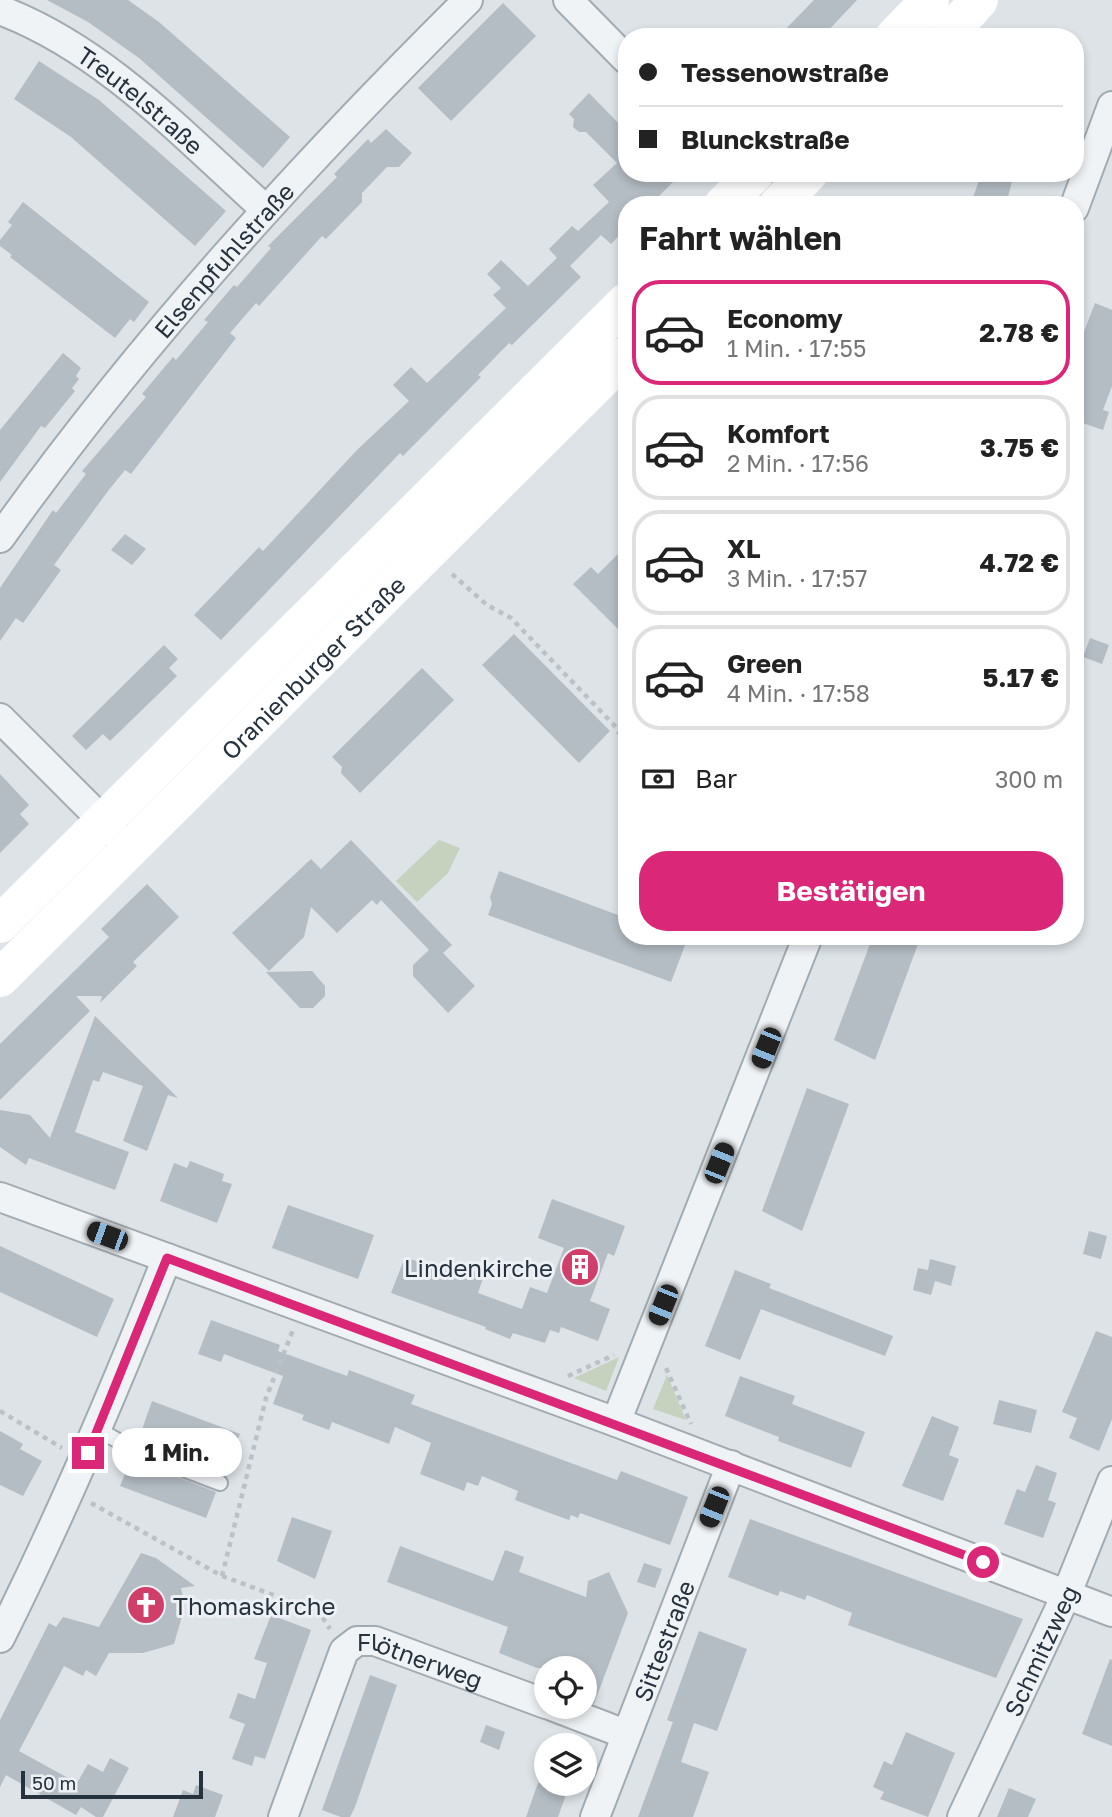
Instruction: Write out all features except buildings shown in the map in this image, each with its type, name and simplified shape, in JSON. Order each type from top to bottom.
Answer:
[{"type":"main road","points":[[903,28],[930,0]]},
{"type":"main road","points":[[954,28],[979,0]]},
{"type":"main road","points":[[787,196],[800,182]]},
{"type":"main road","name":"Oranienburger Straße","points":[[0,924],[618,310]]},
{"type":"main road","name":"Oranienburger Straße","points":[[0,978],[618,363]]},
{"type":"street","name":"Elsenpfuhlstraße","points":[[0,538],[48,469],[266,210],[370,98],[468,0]]},
{"type":"street","points":[[568,0],[618,51]]},
{"type":"street","name":"Treutelstraße","points":[[0,10],[22,18],[93,60],[147,103],[266,210]]},
{"type":"street","points":[[1084,181],[1112,106]]},
{"type":"street","points":[[0,719],[130,849]]},
{"type":"street","points":[[616,1422],[804,945]]},
{"type":"street","points":[[0,1197],[616,1422],[1112,1612]]},
{"type":"street","points":[[0,1638],[47,1546],[99,1430],[167,1258]]},
{"type":"street","name":"Sittestraße","points":[[595,1817],[731,1465]]},
{"type":"street","name":"Schmitzweg","points":[[962,1817],[1067,1593],[1112,1481]]},
{"type":"street","name":"Flötnerweg","points":[[283,1817],[344,1651],[357,1641],[375,1641],[534,1700]]},
{"type":"street","points":[[586,1719],[625,1734]]},
{"type":"lane","points":[[99,1430],[136,1451],[220,1483]]},
{"type":"path","points":[[452,574],[487,605],[511,618],[618,731]]},
{"type":"path","points":[[222,1576],[267,1398],[293,1329]]},
{"type":"path","points":[[562,1379],[624,1350]]},
{"type":"path","points":[[666,1367],[693,1429]]},
{"type":"path","points":[[0,1411],[67,1451]]},
{"type":"path","points":[[88,1502],[104,1507],[222,1576],[319,1612],[344,1651]]},
{"type":"green space","points":[[439,840],[460,848],[448,873],[417,902],[396,881]]},
{"type":"green space","points":[[619,1357],[606,1391],[574,1378]]},
{"type":"green space","points":[[667,1375],[686,1420],[653,1409]]},
{"type":"place","name":"Lindenkirche","points":[[580,1267]]},
{"type":"place","name":"Thomaskirche","points":[[146,1605]]},
{"type":"route","points":[[88,1453],[167,1258],[616,1422],[983,1562]]}]
